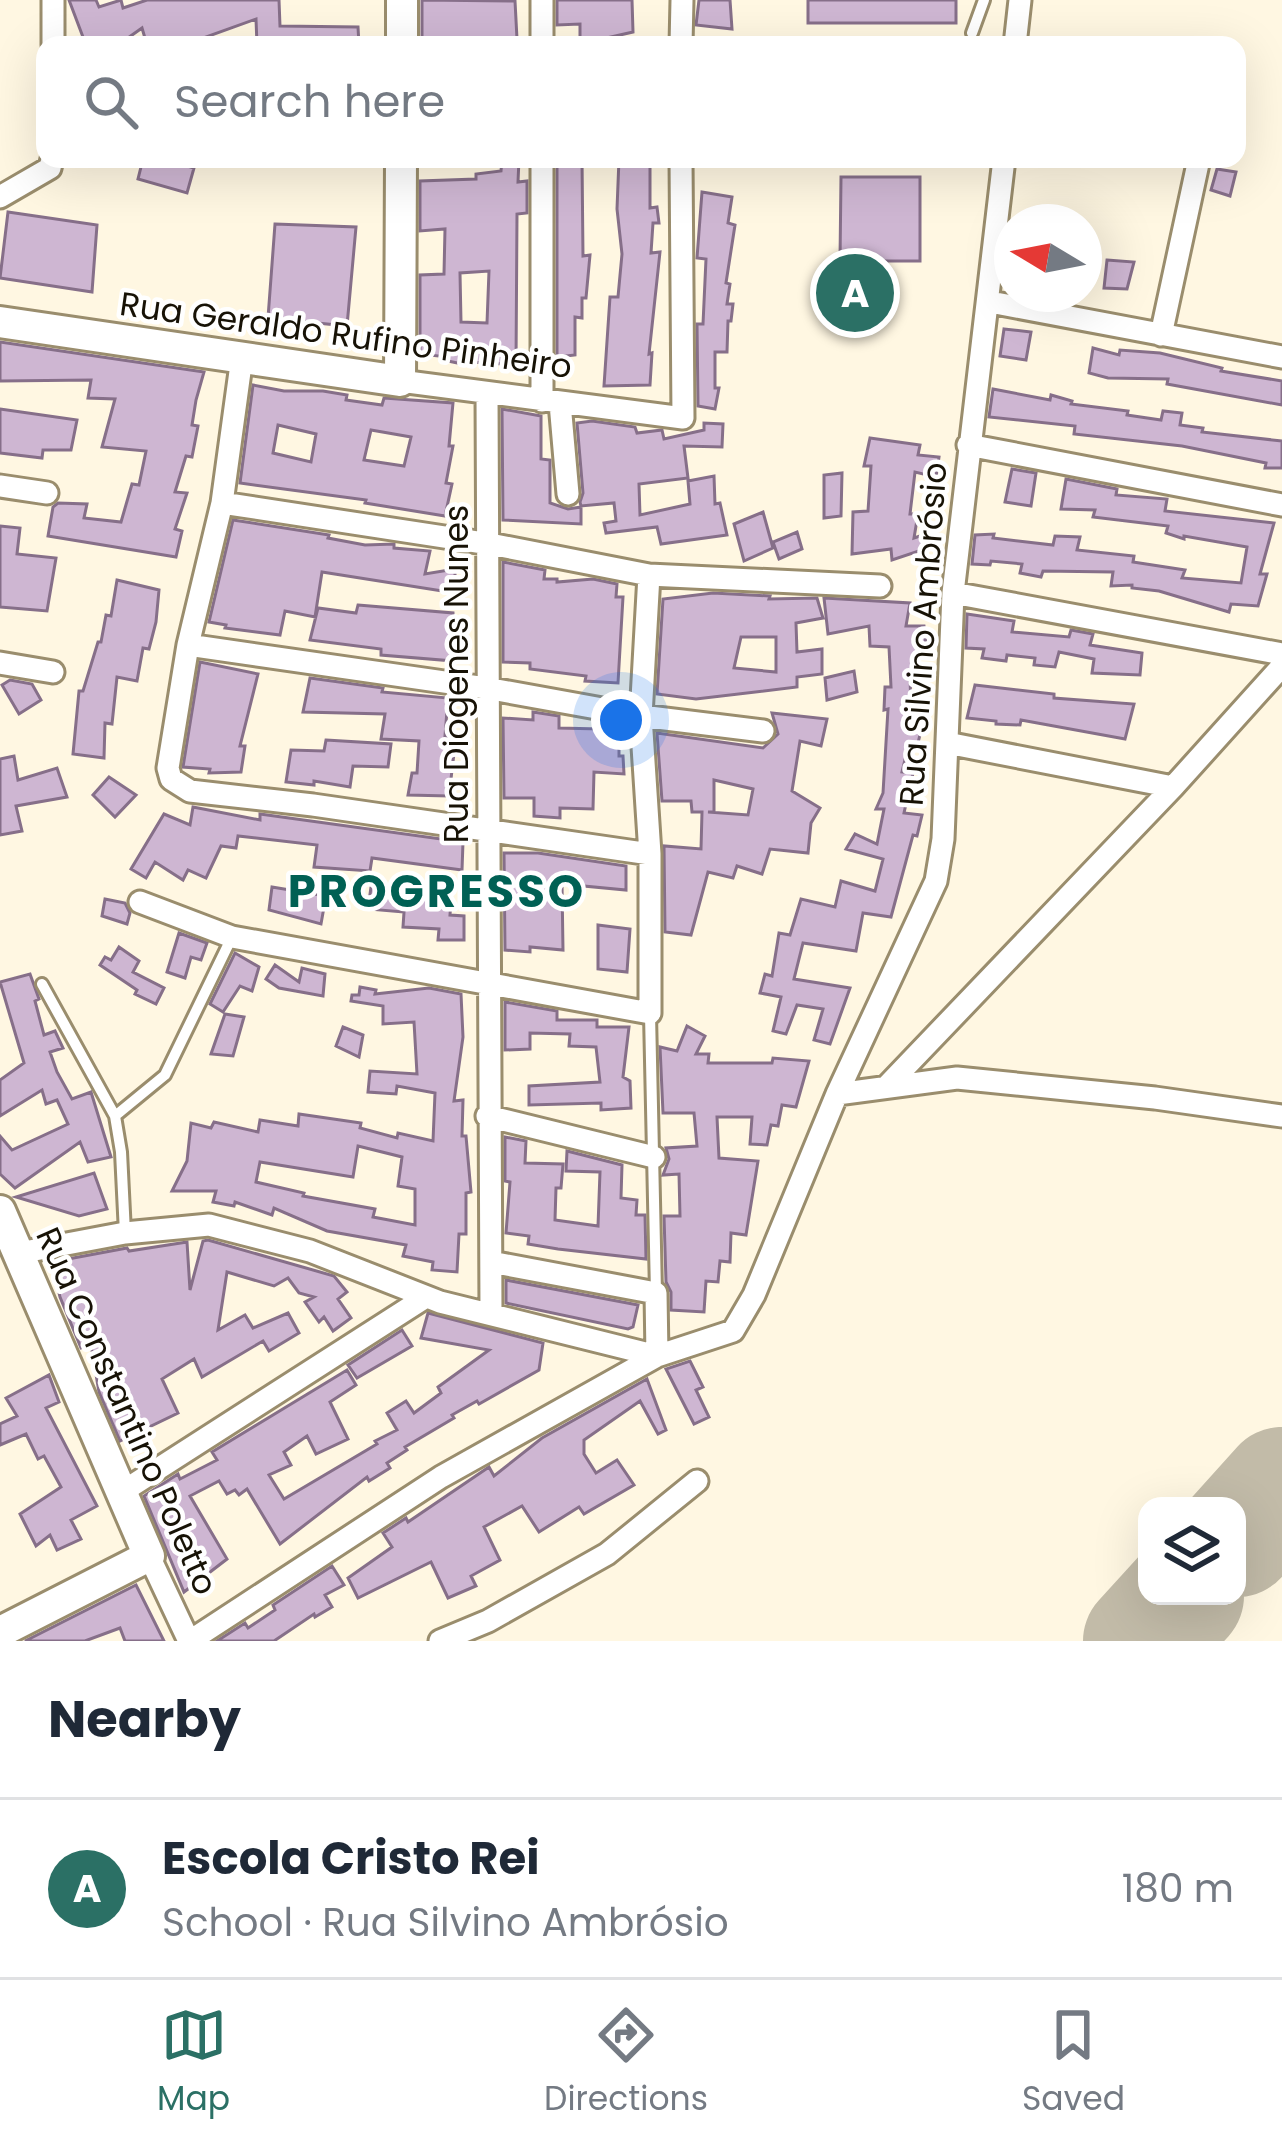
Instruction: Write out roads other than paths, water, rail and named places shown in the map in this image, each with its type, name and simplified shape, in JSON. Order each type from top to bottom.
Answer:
[{"type":"street","points":[[52,0],[53,36]]},
{"type":"street","points":[[402,0],[402,36]]},
{"type":"street","points":[[542,0],[542,36]]},
{"type":"street","points":[[681,36],[682,0]]},
{"type":"street","points":[[1017,36],[1020,0]]},
{"type":"street","points":[[0,197],[46,168]]},
{"type":"street","points":[[400,381],[401,168]]},
{"type":"street","points":[[542,168],[551,402],[568,494]]},
{"type":"street","name":"Rua Geraldo Rufino Pinheiro","points":[[0,322],[682,418],[681,168]]},
{"type":"street","name":"Rua Silvino Ambrósio","points":[[190,1641],[441,1477],[657,1356],[733,1331],[754,1295],[837,1094],[936,881],[943,838],[953,593],[1003,168]]},
{"type":"street","points":[[1161,335],[1197,168]]},
{"type":"street","points":[[990,302],[1282,358]]},
{"type":"street","points":[[242,357],[222,503],[188,645],[168,768],[178,787],[650,854]]},
{"type":"street","name":"Rua Diogenes Nunes","points":[[488,394],[491,1313]]},
{"type":"street","points":[[968,445],[1282,505]]},
{"type":"street","points":[[0,486],[47,493]]},
{"type":"street","points":[[222,503],[490,544],[649,575],[880,586]]},
{"type":"street","points":[[140,902],[232,938],[650,1013],[650,854],[641,716],[649,575]]},
{"type":"street","points":[[953,593],[1282,654]]},
{"type":"street","points":[[188,645],[764,731]]},
{"type":"street","points":[[0,663],[53,672]]},
{"type":"street","points":[[888,1085],[1173,788],[1282,666]]},
{"type":"street","points":[[947,743],[1173,788]]},
{"type":"street","points":[[837,1094],[957,1078],[1282,1116]]},
{"type":"street","points":[[487,1116],[654,1157]]},
{"type":"street","name":"Rua Constantino Poletto","points":[[0,1210],[190,1641]]},
{"type":"street","points":[[19,1253],[125,1232],[208,1225],[310,1251],[426,1298],[657,1356],[656,1293],[491,1262]]},
{"type":"street","points":[[122,1492],[426,1298]]},
{"type":"street","points":[[440,1641],[488,1621],[607,1554],[697,1481]]},
{"type":"street","points":[[0,1633],[149,1556]]},
{"type":"lane","points":[[972,33],[984,0]]},
{"type":"lane","points":[[115,1116],[165,1075],[232,938]]},
{"type":"lane","points":[[42,984],[115,1116],[125,1232]]},
{"type":"lane","points":[[650,1013],[656,1293]]},
{"type":"place","name":"Escola Cristo Rei","points":[[855,293]]},
{"type":"district","name":"PROGRESSO","points":[[437,891]]}]
